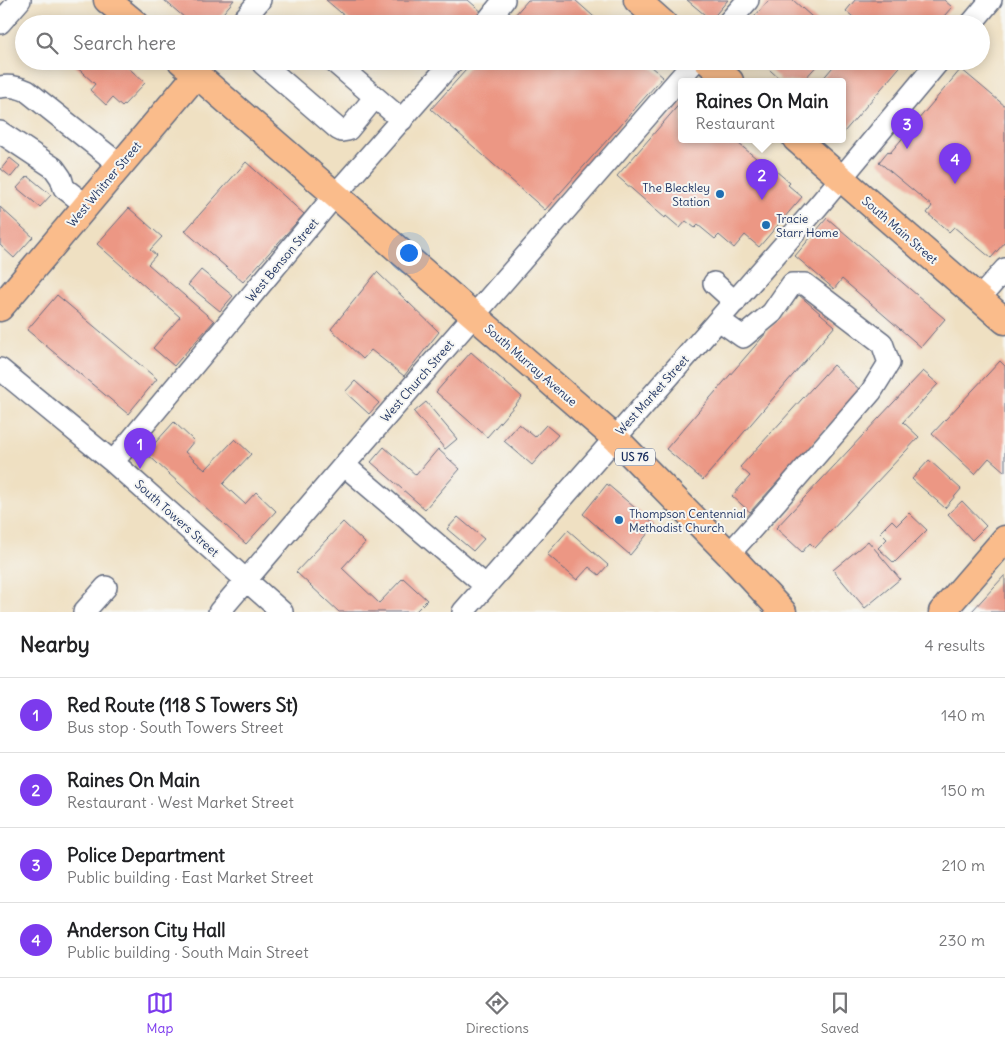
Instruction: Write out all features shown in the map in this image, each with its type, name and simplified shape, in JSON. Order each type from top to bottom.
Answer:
[{"type":"main road","points":[[107,0],[125,15]]},
{"type":"main road","points":[[637,0],[654,15]]},
{"type":"main road","name":"West Whitner Street","points":[[0,308],[120,165],[191,70]]},
{"type":"main road","name":"South Murray Avenue","points":[[200,70],[335,195],[615,438],[783,612]]},
{"type":"main road","name":"South Main Street","points":[[801,143],[1005,321]]},
{"type":"main road","points":[[942,612],[1005,539]]},
{"type":"street","points":[[0,23],[20,0]]},
{"type":"street","points":[[248,15],[260,0]]},
{"type":"street","points":[[492,15],[504,0]]},
{"type":"street","points":[[735,15],[748,0]]},
{"type":"street","points":[[978,15],[991,0]]},
{"type":"street","points":[[270,70],[342,131],[348,130],[375,97]]},
{"type":"street","points":[[344,70],[402,120]]},
{"type":"street","name":"West Benson Street","points":[[113,462],[335,195],[445,70]]},
{"type":"street","name":"West Market Street","points":[[464,612],[735,302],[931,70]]},
{"type":"street","name":"West Church Street","points":[[219,612],[678,81]]},
{"type":"street","points":[[0,87],[17,87],[27,91],[120,165]]},
{"type":"street","points":[[0,132],[54,168],[61,178],[64,188],[86,206]]},
{"type":"street","points":[[979,299],[1005,269]]},
{"type":"street","points":[[714,283],[735,302]]},
{"type":"street","points":[[719,320],[743,337],[772,313],[792,284],[805,284],[882,343],[889,363],[871,392],[728,554]]},
{"type":"street","name":"South Towers Street","points":[[0,369],[113,462],[282,612]]},
{"type":"street","points":[[344,466],[486,586]]},
{"type":"street","points":[[84,612],[106,587]]},
{"type":"building","points":[[164,0],[234,0],[222,15],[182,15]]},
{"type":"building","points":[[326,0],[468,0],[483,13],[481,15],[344,15]]},
{"type":"building","points":[[528,0],[575,0],[592,15],[515,15]]},
{"type":"building","points":[[687,0],[728,0],[715,15],[705,15]]},
{"type":"building","points":[[769,0],[793,0],[810,15],[756,15]]},
{"type":"building","points":[[855,0],[944,0],[952,7],[945,15],[851,15],[846,11]]},
{"type":"building","points":[[80,70],[131,70],[145,83],[122,107],[112,98],[106,105],[90,90],[95,84]]},
{"type":"building","points":[[466,70],[655,70],[663,77],[545,210],[431,109]]},
{"type":"building","points":[[770,70],[813,70],[806,78],[779,78]]},
{"type":"building","points":[[830,70],[897,70],[846,130],[846,78],[824,78]]},
{"type":"building","points":[[960,70],[1005,106],[1005,242],[991,258],[954,227],[949,232],[927,213],[932,206],[879,162],[888,151],[890,153]]},
{"type":"building","points":[[678,106],[678,143],[738,143],[773,172],[775,170],[802,197],[759,247],[745,235],[734,248],[719,235],[715,239],[698,225],[695,228],[686,221],[680,228],[666,216],[665,218],[617,176]]},
{"type":"building","points":[[10,158],[20,166],[11,177],[1,169]]},
{"type":"building","points":[[246,162],[304,214],[243,282],[185,231]]},
{"type":"building","points":[[28,176],[51,195],[40,207],[17,188]]},
{"type":"building","points":[[0,207],[33,237],[14,258],[0,245]]},
{"type":"building","points":[[129,208],[162,237],[150,250],[156,255],[148,264],[214,321],[174,366],[153,348],[180,317],[97,244]]},
{"type":"building","points":[[827,218],[945,319],[921,347],[842,279],[834,289],[795,256]]},
{"type":"building","points":[[201,270],[233,296],[220,311],[188,285]]},
{"type":"building","points":[[377,272],[439,332],[404,376],[371,350],[363,359],[331,329]]},
{"type":"building","points":[[57,295],[157,379],[128,414],[27,330]]},
{"type":"building","points":[[799,295],[835,326],[703,480],[666,449]]},
{"type":"building","points":[[471,352],[522,397],[487,437],[436,392]]},
{"type":"building","points":[[1000,361],[1005,366],[1005,472],[989,458],[975,474],[932,434]]},
{"type":"building","points":[[833,365],[861,391],[750,512],[732,496],[750,476],[740,467]]},
{"type":"building","points":[[923,371],[938,384],[903,422],[919,437],[815,548],[810,543],[802,552],[776,528]]},
{"type":"building","points":[[355,381],[379,403],[369,414],[345,392]]},
{"type":"building","points":[[426,402],[457,439],[445,449],[414,412]]},
{"type":"building","points":[[174,422],[194,441],[185,452],[205,470],[235,439],[251,454],[223,484],[245,504],[256,492],[276,511],[246,544],[146,453]]},
{"type":"building","points":[[519,424],[535,437],[546,425],[558,435],[532,465],[504,441]]},
{"type":"building","points":[[384,447],[416,475],[438,449],[460,469],[425,509],[371,462]]},
{"type":"building","points":[[929,460],[961,489],[945,508],[912,479]]},
{"type":"building","name":"Thompson Centennial Methodist Church","points":[[607,484],[655,525],[630,555],[583,514]]},
{"type":"building","points":[[962,501],[986,526],[972,540],[948,514]]},
{"type":"building","points":[[909,513],[927,530],[894,563],[878,548],[887,539],[880,532],[892,520],[897,525]]},
{"type":"building","points":[[458,517],[484,539],[473,551],[447,529]]},
{"type":"building","points":[[343,522],[365,543],[342,568],[379,603],[403,578],[427,600],[415,612],[339,612],[296,572]]},
{"type":"building","points":[[568,530],[608,565],[599,575],[589,567],[577,580],[547,554]]},
{"type":"building","points":[[868,541],[900,579],[865,608],[833,570]]},
{"type":"building","points":[[1005,575],[1005,612],[973,612],[972,611]]},
{"type":"place","name":"Police Department","points":[[907,149]]},
{"type":"place","name":"Anderson City Hall","points":[[955,184]]},
{"type":"place","name":"The Bleckley Station","points":[[720,194]]},
{"type":"place","name":"Raines On Main","points":[[762,200]]},
{"type":"place","name":"Tracie Starr Home","points":[[766,225]]},
{"type":"place","name":"Red Route (118 S Towers St)","points":[[140,469]]},
{"type":"place","name":"Thompson Centennial Methodist Church","points":[[619,520]]}]
